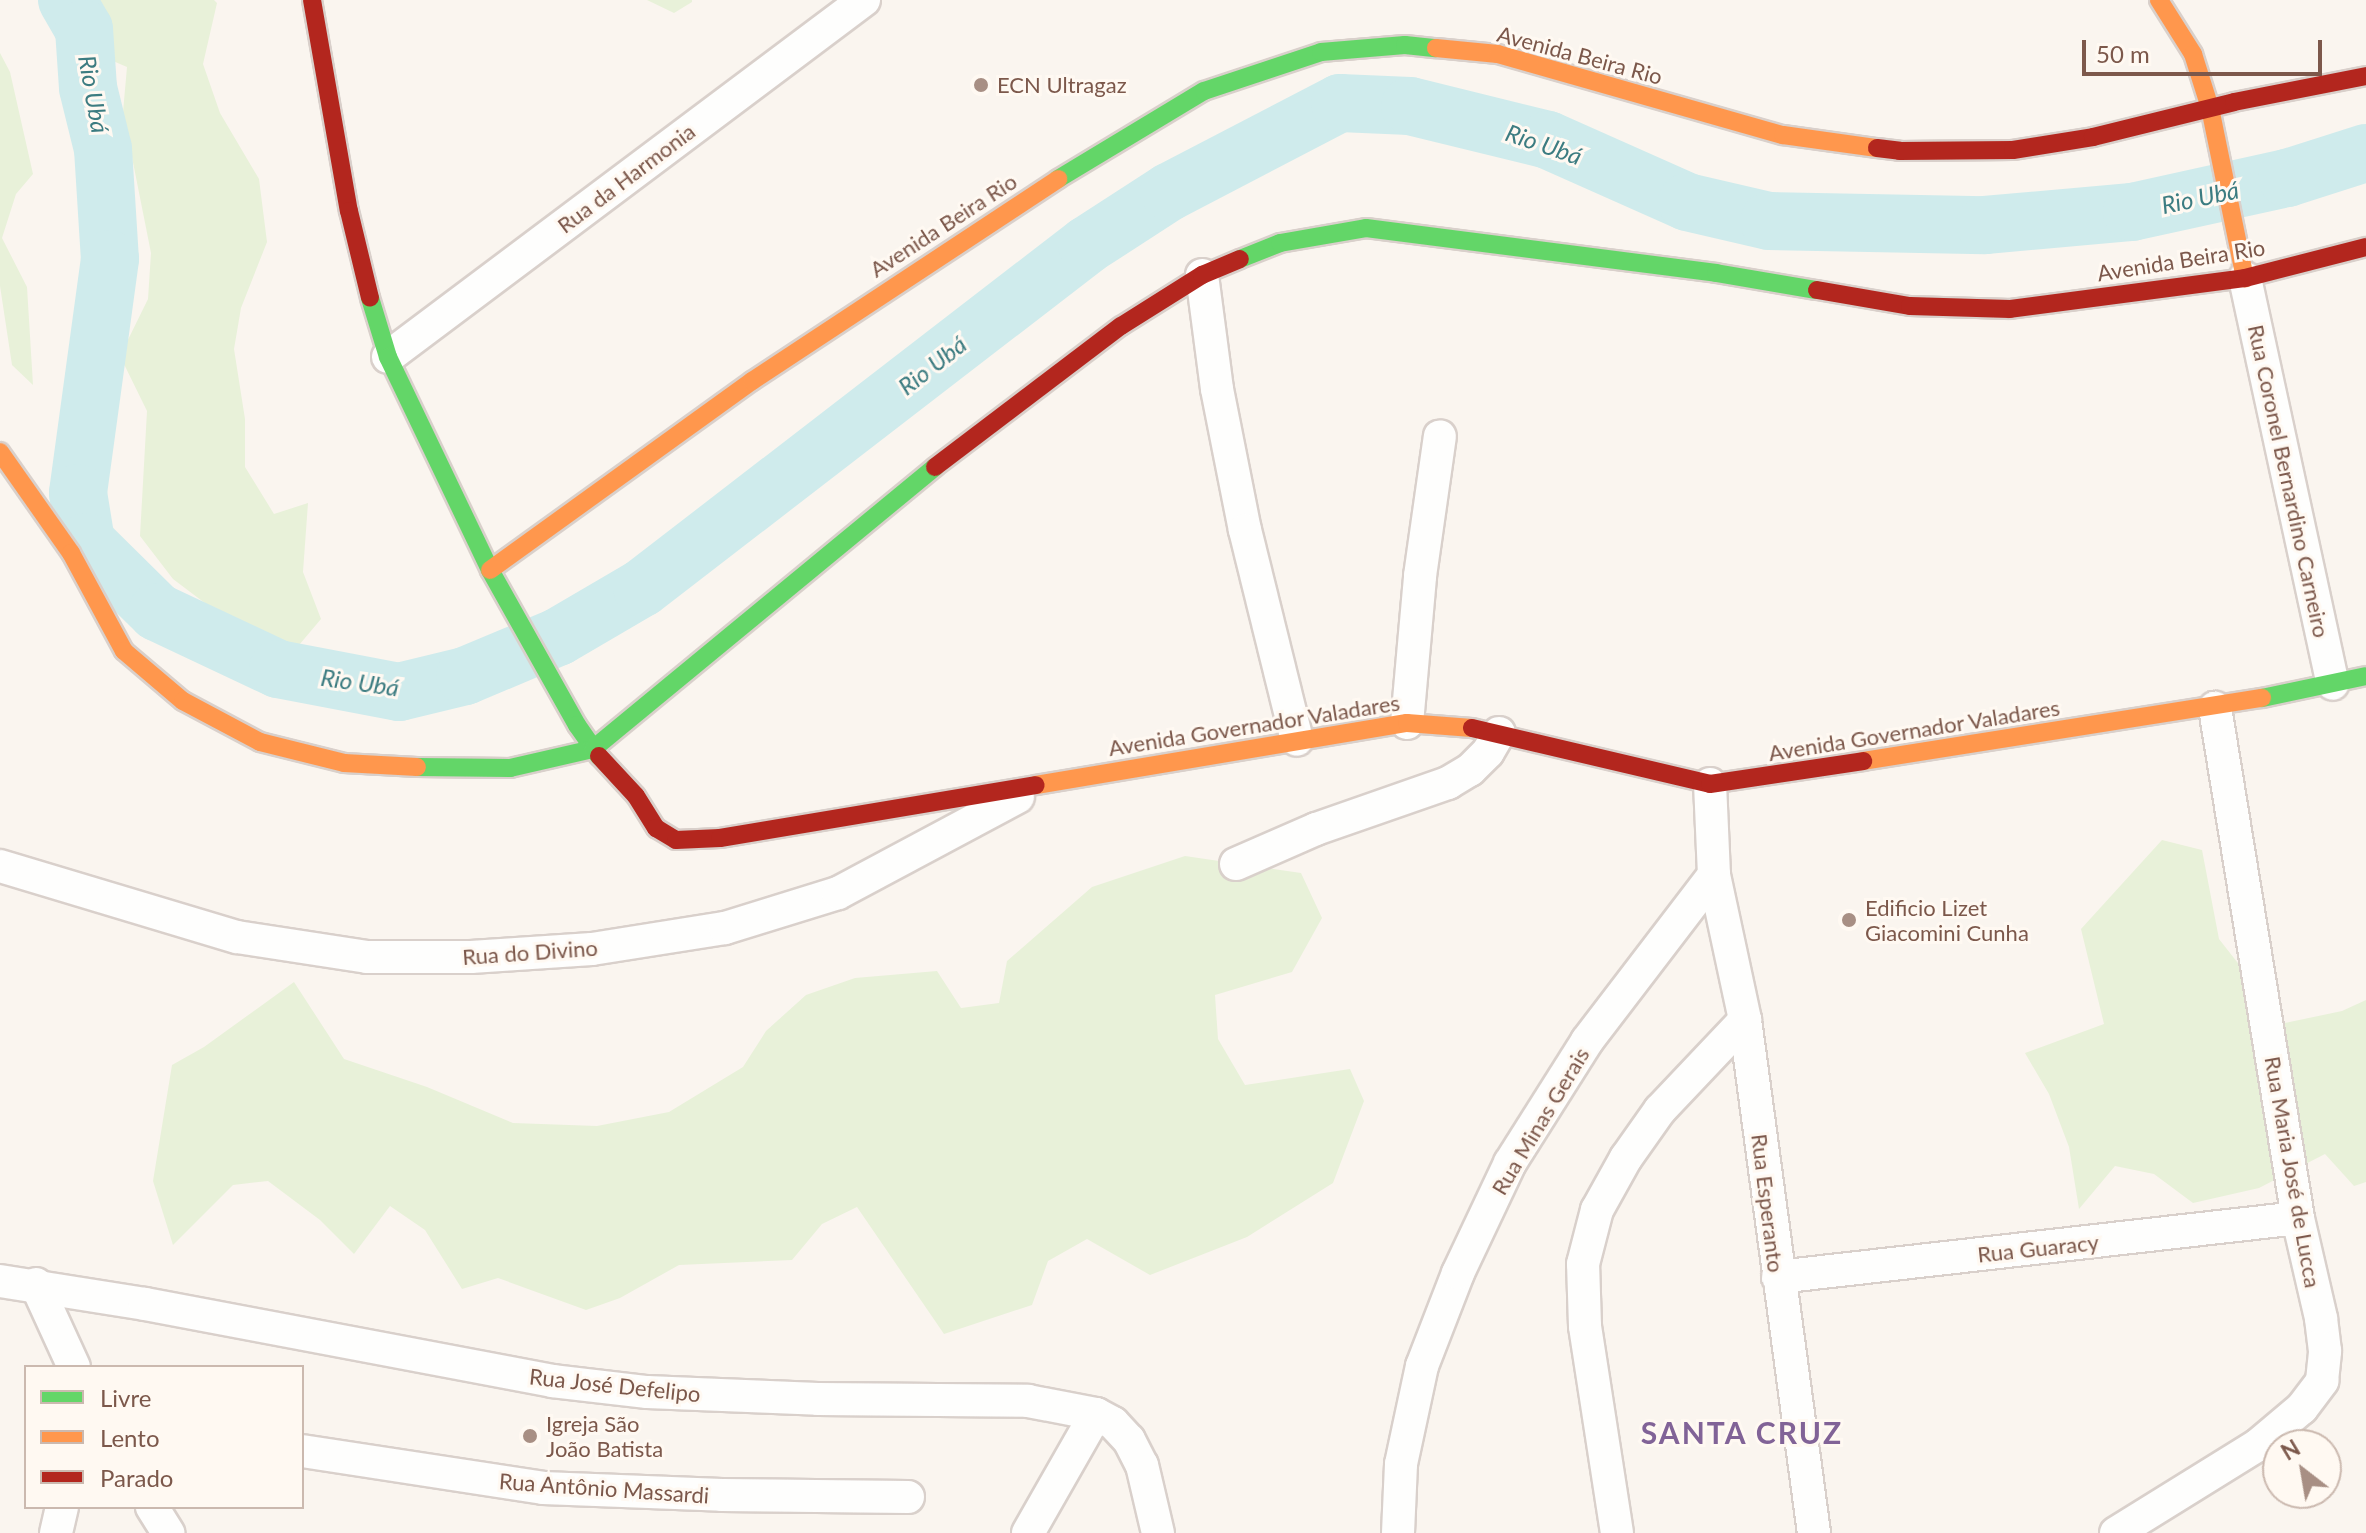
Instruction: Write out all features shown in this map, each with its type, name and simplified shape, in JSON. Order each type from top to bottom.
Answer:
[{"type":"main road","name":"Avenida Governador Valadares","points":[[312,0],[349,211],[363,276],[388,357],[490,570],[577,725],[593,749],[630,789],[656,828],[676,840],[720,838],[1407,723],[1453,724],[1499,733],[1710,784],[2215,708],[2366,676]]},
{"type":"main road","points":[[2159,0],[2193,54],[2210,108],[2245,278]]},
{"type":"main road","name":"Avenida Beira Rio","points":[[490,570],[752,381],[1116,141],[1204,91],[1321,52],[1405,45],[1498,54],[1783,135],[1900,151],[2013,150],[2093,137],[2210,108],[2366,76]]},
{"type":"main road","name":"Avenida Beira Rio","points":[[593,749],[898,495],[1121,326],[1202,275],[1280,243],[1366,228],[1701,271],[1910,306],[2010,309],[2245,278],[2366,247]]},
{"type":"main road","points":[[0,452],[71,553],[124,651],[183,701],[260,742],[344,763],[461,770],[510,768],[593,749]]},
{"type":"street","name":"Rua da Harmonia","points":[[388,357],[864,0]]},
{"type":"street","points":[[1202,275],[1217,389],[1241,514],[1297,740]]},
{"type":"street","name":"Rua Coronel Bernardino Carneiro","points":[[2245,278],[2333,684]]},
{"type":"street","points":[[1407,723],[1420,576],[1440,436]]},
{"type":"street","name":"Rua Maria José de Lucca","points":[[2116,1533],[2258,1445],[2302,1408],[2322,1381],[2325,1351],[2321,1318],[2298,1218],[2215,708]]},
{"type":"street","points":[[1236,864],[1316,829],[1448,783],[1470,770],[1499,733]]},
{"type":"street","points":[[1710,784],[1714,875]]},
{"type":"street","name":"Rua do Divino","points":[[0,866],[237,937],[367,957],[471,957],[592,949],[725,928],[838,893],[1038,786]]},
{"type":"street","name":"Rua Esperanto","points":[[1714,875],[1745,1020],[1814,1533]]},
{"type":"street","name":"Rua Minas Gerais","points":[[1398,1533],[1401,1464],[1422,1366],[1458,1273],[1510,1163],[1587,1041],[1714,875]]},
{"type":"street","points":[[1617,1533],[1585,1326],[1583,1264],[1597,1210],[1626,1158],[1660,1110],[1745,1020]]},
{"type":"street","name":"Rua Guaracy","points":[[1778,1277],[2298,1218]]},
{"type":"street","name":"Rua José Defelipo","points":[[0,1281],[36,1284],[552,1381],[647,1392],[803,1399],[1028,1401],[1096,1414],[1113,1423],[1129,1440],[1142,1465],[1158,1533]]},
{"type":"street","points":[[36,1284],[73,1365]]},
{"type":"street","points":[[1028,1533],[1096,1414]]},
{"type":"street","name":"Rua Antônio Massardi","points":[[304,1451],[543,1488],[722,1495],[908,1497]]},
{"type":"street","points":[[56,1533],[62,1509]]},
{"type":"green space","points":[[87,0],[214,0],[217,3],[203,64],[220,113],[259,179],[267,242],[241,308],[234,349],[245,419],[245,467],[274,514],[308,503],[303,572],[321,619],[294,651],[218,613],[173,579],[140,536],[147,411],[120,356],[148,299],[151,253],[123,112],[127,67],[106,58]]},
{"type":"green space","points":[[647,0],[692,0],[692,2],[674,13]]},
{"type":"green space","points":[[0,53],[10,72],[33,174],[16,194],[2,238],[27,287],[33,385],[12,365],[0,286]]},
{"type":"green space","points":[[2162,840],[2202,850],[2219,939],[2285,1023],[2342,1011],[2366,1000],[2366,1182],[2354,1186],[2325,1154],[2259,1188],[2193,1203],[2154,1174],[2115,1166],[2079,1209],[2069,1147],[2049,1094],[2025,1053],[2104,1024],[2081,929]]},
{"type":"green space","points":[[1185,856],[1301,873],[1322,918],[1292,972],[1215,995],[1218,1039],[1245,1085],[1350,1069],[1364,1101],[1333,1183],[1247,1237],[1150,1275],[1087,1239],[1048,1261],[1032,1305],[944,1334],[857,1207],[822,1224],[792,1260],[679,1265],[620,1298],[586,1310],[498,1278],[462,1289],[425,1230],[390,1206],[354,1254],[320,1220],[268,1181],[233,1185],[173,1245],[153,1181],[172,1065],[204,1047],[294,982],[344,1059],[427,1087],[513,1123],[597,1126],[669,1112],[743,1067],[766,1031],[806,995],[855,978],[937,971],[961,1008],[999,1003],[1007,961],[1092,887]]},
{"type":"waterway","name":"Rio Ubá","points":[[67,0],[84,29],[88,88],[103,149],[110,259],[78,493],[86,542],[157,612],[278,669],[399,692],[465,676],[558,637],[642,588],[1087,245],[1169,192],[1340,103],[1410,106],[1548,140],[1687,202],[1769,221],[1985,225],[2132,212],[2287,178],[2366,153]]},
{"type":"traffic: fast","points":[[1058,179],[1204,91],[1321,52],[1405,45],[1436,48]]},
{"type":"traffic: fast","points":[[1240,259],[1280,243],[1366,228],[1716,273],[1817,290]]},
{"type":"traffic: fast","points":[[370,298],[388,357],[490,570],[577,725],[599,756]]},
{"type":"traffic: fast","points":[[417,767],[510,768],[593,749],[935,467]]},
{"type":"traffic: fast","points":[[2262,698],[2366,676]]},
{"type":"traffic: slow","points":[[2159,0],[2193,54],[2210,108],[2245,278]]},
{"type":"traffic: slow","points":[[1436,48],[1498,54],[1783,135],[1877,148]]},
{"type":"traffic: slow","points":[[490,570],[752,381],[1058,179]]},
{"type":"traffic: slow","points":[[0,452],[71,553],[124,651],[183,701],[260,742],[344,763],[417,767]]},
{"type":"traffic: slow","points":[[1863,761],[2262,698]]},
{"type":"traffic: slow","points":[[1036,785],[1407,723],[1472,728]]},
{"type":"traffic: jam","points":[[312,0],[349,211],[370,298]]},
{"type":"traffic: jam","points":[[1877,148],[1900,151],[2013,150],[2093,137],[2234,102],[2366,76]]},
{"type":"traffic: jam","points":[[1817,290],[1910,306],[2010,309],[2245,278],[2366,247]]},
{"type":"traffic: jam","points":[[935,467],[1121,326],[1202,275],[1240,259]]},
{"type":"traffic: jam","points":[[1472,728],[1710,784],[1863,761]]},
{"type":"traffic: jam","points":[[599,756],[636,796],[656,828],[676,840],[720,838],[1036,785]]},
{"type":"place","name":"ECN Ultragaz","points":[[981,85]]},
{"type":"place","name":"Edificio Lizet Giacomini Cunha","points":[[1849,920]]},
{"type":"place","name":"Igreja São João Batista","points":[[530,1436]]},
{"type":"district","name":"SANTA CRUZ","points":[[1742,1432]]}]
